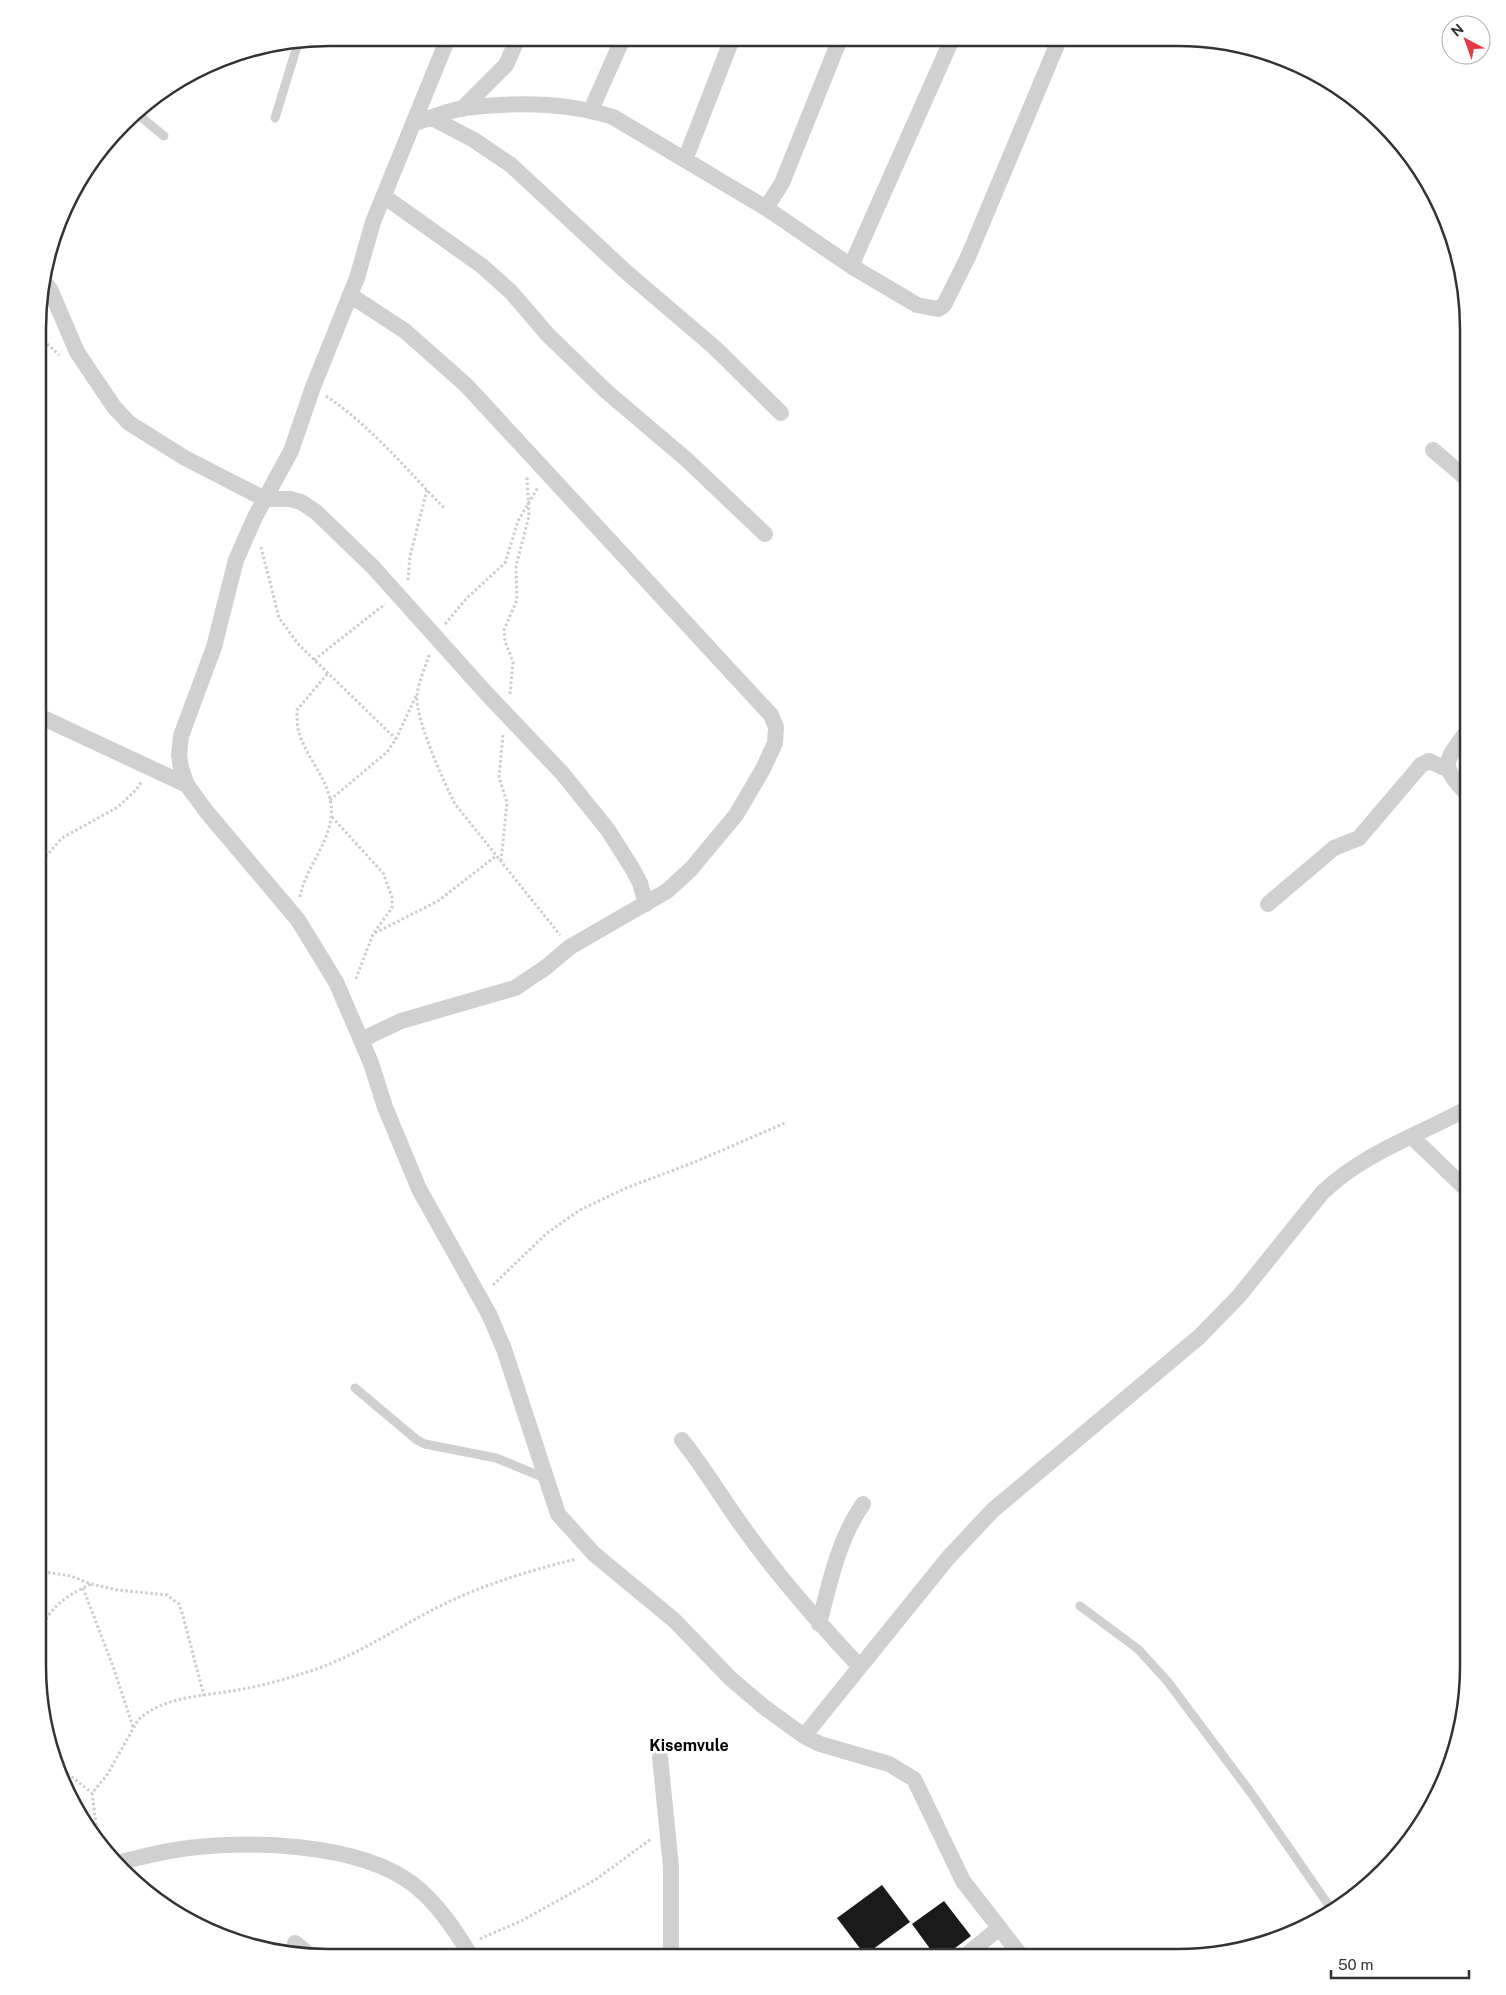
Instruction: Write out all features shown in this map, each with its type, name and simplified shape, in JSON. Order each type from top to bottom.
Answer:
[{"type":"street","points":[[445,46],[385,197],[373,222],[350,295],[313,387],[291,451],[265,499],[236,560],[214,647],[181,736],[179,755],[187,785],[211,818],[298,920],[322,955],[361,1040],[418,1189],[480,1298],[504,1350],[558,1514],[594,1554],[674,1620],[731,1679],[764,1708],[804,1736],[820,1744],[890,1764],[914,1779],[963,1881],[1015,1949]]},
{"type":"street","points":[[462,108],[506,65],[514,46]]},
{"type":"street","points":[[591,110],[619,46]]},
{"type":"street","points":[[685,160],[729,46]]},
{"type":"street","points":[[766,208],[782,183],[837,46]]},
{"type":"street","points":[[852,266],[949,46]]},
{"type":"street","points":[[415,123],[462,108],[546,105],[591,110],[614,117],[766,208],[852,266],[917,305],[935,309],[941,308],[968,257],[1057,46]]},
{"type":"street","points":[[432,118],[474,140],[510,165],[625,271],[714,347],[781,413]]},
{"type":"street","points":[[385,197],[482,266],[511,292],[548,335],[607,392],[686,459],[764,534]]},
{"type":"street","points":[[50,289],[85,366],[129,423],[185,458],[265,499],[290,499],[307,505],[373,567],[434,636],[562,773],[608,830],[640,882],[646,904]]},
{"type":"street","points":[[350,295],[405,331],[466,384],[771,715],[776,727],[775,743],[763,769],[736,815],[691,869],[667,891],[570,948],[539,973],[515,988],[402,1021],[361,1040]]},
{"type":"street","points":[[1433,450],[1460,473]]},
{"type":"street","points":[[46,719],[187,785]]},
{"type":"street","points":[[1460,741],[1448,757],[1448,770],[1460,786]]},
{"type":"street","points":[[1268,904],[1334,848],[1359,838],[1421,765],[1429,761],[1448,770]]},
{"type":"street","points":[[804,1736],[948,1558],[993,1510],[1198,1337],[1239,1296],[1291,1234],[1322,1193],[1337,1178],[1411,1136],[1460,1112]]},
{"type":"street","points":[[1411,1136],[1460,1183]]},
{"type":"street","points":[[682,1440],[698,1460],[745,1530],[819,1624],[860,1667]]},
{"type":"street","points":[[819,1624],[838,1551],[845,1534],[863,1504]]},
{"type":"street","points":[[660,1757],[671,1876],[671,1949]]},
{"type":"street","points":[[124,1861],[175,1850],[246,1844],[304,1848],[365,1860],[380,1864],[414,1884],[436,1906],[467,1949]]},
{"type":"street","points":[[974,1949],[998,1929]]},
{"type":"street","points":[[295,1943],[300,1947]]},
{"type":"lane","points":[[275,118],[296,49]]},
{"type":"lane","points":[[142,117],[164,136]]},
{"type":"lane","points":[[355,1388],[417,1440],[425,1444],[496,1458],[545,1478]]},
{"type":"lane","points":[[1080,1606],[1138,1649],[1168,1682],[1251,1793],[1328,1905]]},
{"type":"path","points":[[313,387],[344,407],[445,509]]},
{"type":"path","points":[[501,862],[507,803],[499,777],[500,760],[514,662],[507,646],[504,630],[517,600],[516,566],[529,516],[530,500],[524,447]]},
{"type":"path","points":[[408,606],[410,556],[427,490]]},
{"type":"path","points":[[330,800],[376,764],[396,739],[417,694],[434,636],[468,598],[505,563],[518,521],[530,500]]},
{"type":"path","points":[[261,546],[279,618],[299,645],[396,739]]},
{"type":"path","points":[[314,660],[397,594]]},
{"type":"path","points":[[298,920],[302,886],[328,836],[331,816],[330,800],[322,777],[299,732],[296,710],[328,673]]},
{"type":"path","points":[[417,694],[420,721],[455,804],[570,948]]},
{"type":"path","points":[[46,856],[62,838],[118,807],[136,790],[150,768]]},
{"type":"path","points":[[331,816],[383,873],[390,886],[392,908],[373,934],[346,1007]]},
{"type":"path","points":[[373,934],[438,901],[496,856]]},
{"type":"path","points":[[480,1298],[517,1260],[547,1233],[580,1210],[626,1188],[696,1162],[787,1122]]},
{"type":"path","points":[[92,1793],[106,1776],[133,1728],[144,1714],[154,1709],[170,1702],[240,1690],[305,1673],[353,1654],[457,1598],[534,1570],[594,1554]]},
{"type":"path","points":[[46,1572],[71,1576],[91,1584],[167,1595],[174,1599],[183,1616],[204,1696]]},
{"type":"path","points":[[46,1617],[68,1595],[91,1584]]},
{"type":"path","points":[[83,1588],[114,1669],[133,1728]]},
{"type":"path","points":[[68,1774],[92,1793],[96,1826]]},
{"type":"path","points":[[472,1949],[595,1880],[668,1828]]},
{"type":"building","points":[[882,1885],[910,1922],[873,1949],[860,1949],[837,1918]]},
{"type":"building","points":[[944,1901],[971,1936],[954,1949],[930,1949],[912,1924]]},
{"type":"district","name":"Kisemvule","points":[[689,1745]]}]
